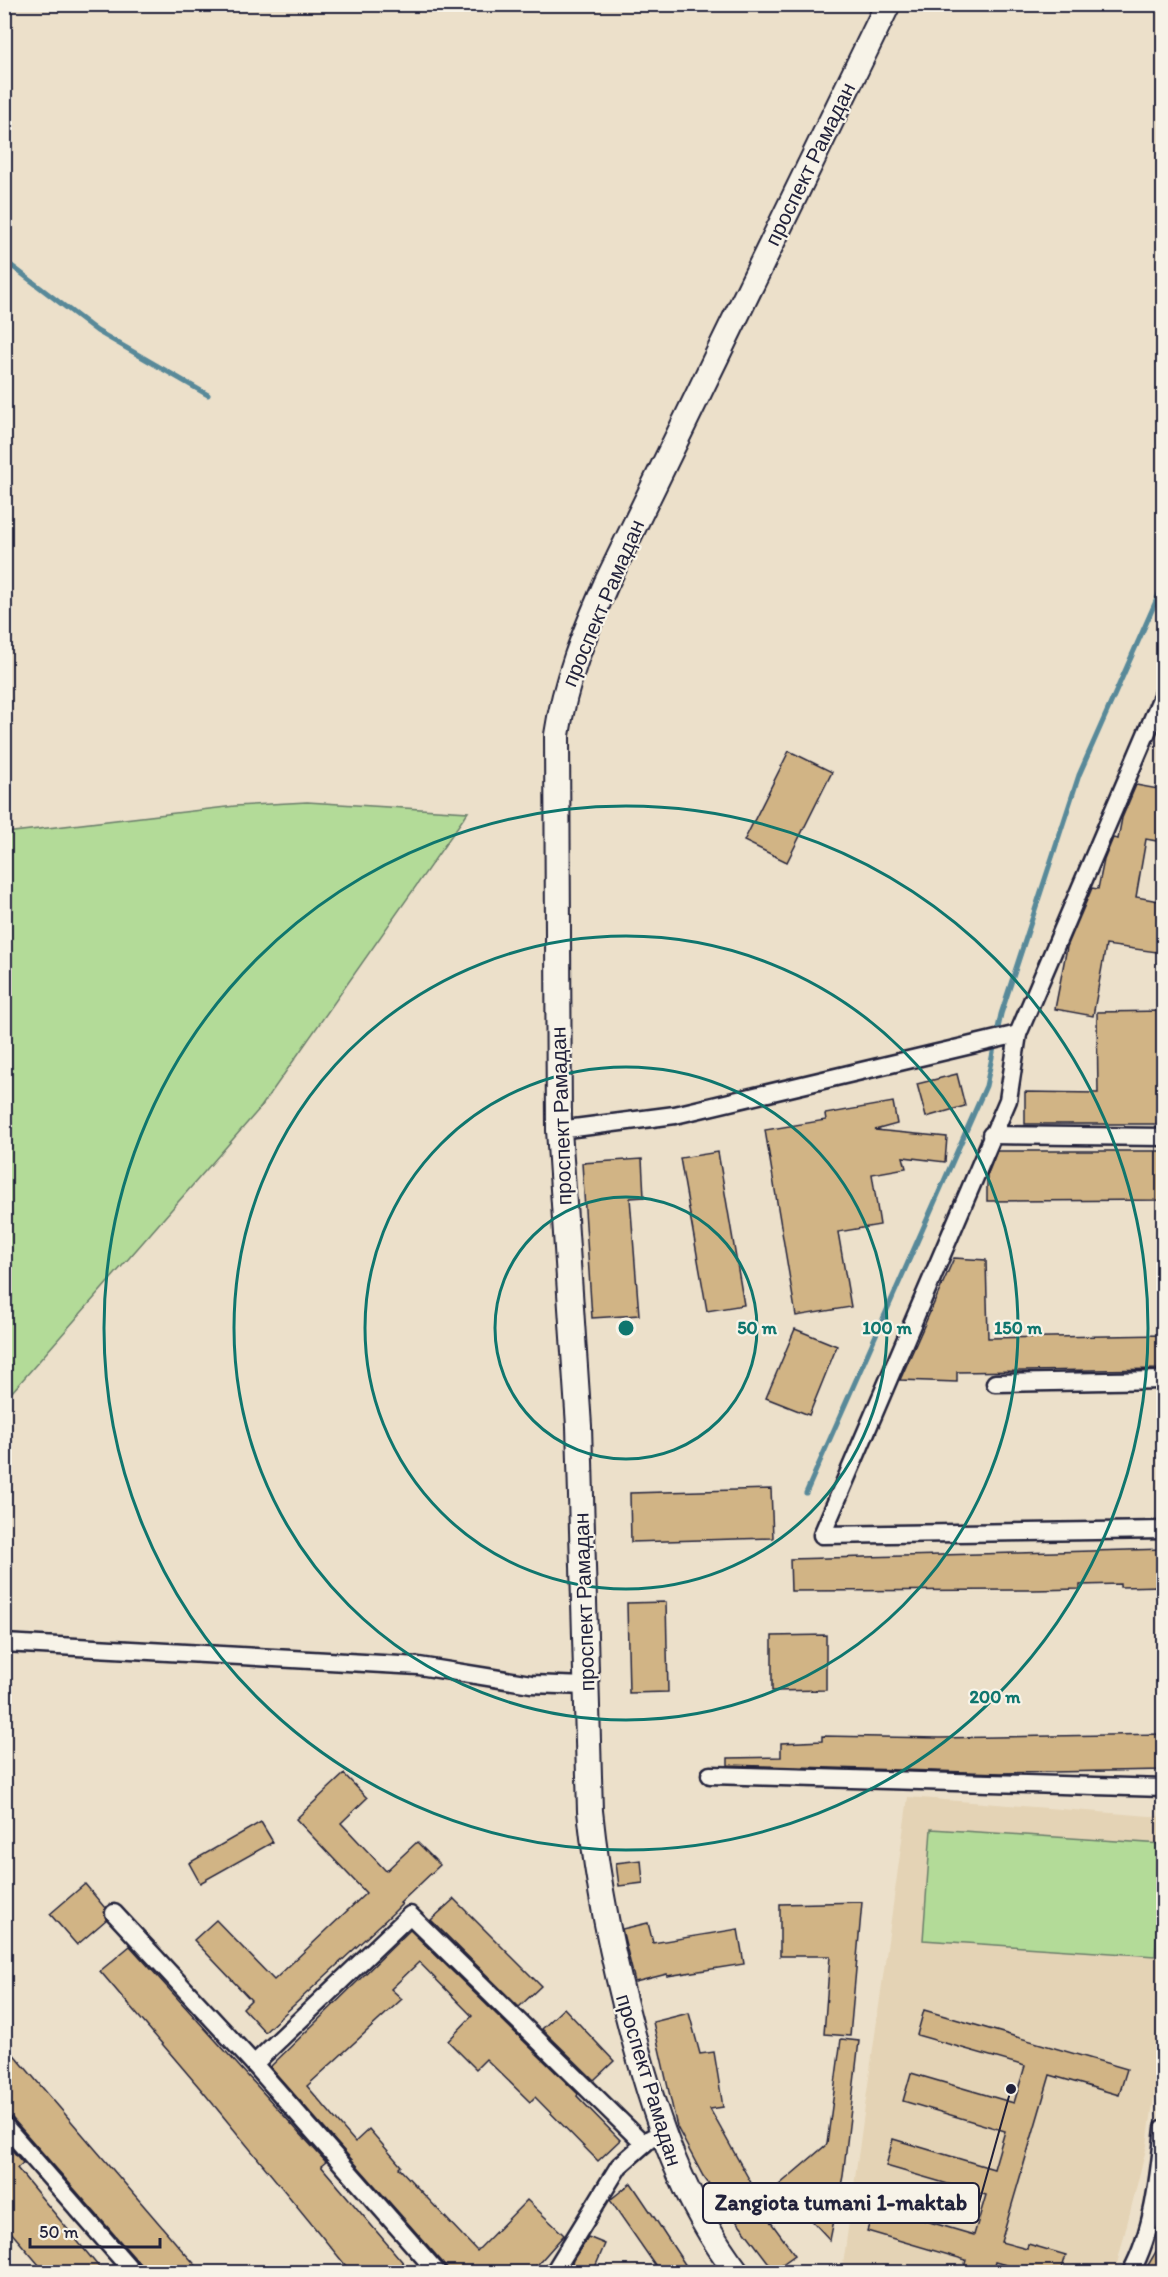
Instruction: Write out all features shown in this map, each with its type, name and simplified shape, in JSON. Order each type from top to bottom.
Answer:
[{"type":"main road","name":"проспект Рамадан","points":[[737,2272],[652,2137],[630,2026],[603,1917],[590,1811],[579,1426],[559,1130],[557,735],[562,702],[572,666],[620,554],[888,4]]},
{"type":"street","points":[[1164,692],[1011,1035],[1008,1100],[991,1135],[822,1535],[1164,1530]]},
{"type":"street","points":[[559,1130],[675,1115],[1011,1035]]},
{"type":"street","points":[[991,1135],[1164,1137]]},
{"type":"street","points":[[996,1383],[1164,1380]]},
{"type":"street","points":[[4,1642],[419,1666],[531,1684],[586,1686]]},
{"type":"street","points":[[710,1775],[1164,1788]]},
{"type":"street","points":[[114,1913],[254,2064],[436,2272]]},
{"type":"street","points":[[254,2064],[410,1915],[652,2137],[619,2166],[554,2272]]},
{"type":"street","points":[[4,2125],[133,2272]]},
{"type":"street","points":[[1131,2272],[1141,2255],[1159,2175],[1164,2128]]},
{"type":"shaded area","points":[[908,1797],[1163,1817],[1163,2034],[1147,2145],[1115,2272],[842,2272]]},
{"type":"green space","points":[[307,802],[468,812],[261,1107],[5,1400],[5,833],[235,806]]},
{"type":"green space","points":[[931,1829],[1163,1844],[1155,1956],[923,1940]]},
{"type":"building","points":[[789,751],[832,772],[787,862],[744,841]]},
{"type":"building","points":[[1136,785],[1164,790],[1157,841],[1146,839],[1136,897],[1164,902],[1164,953],[1106,945],[1093,1016],[1055,1009],[1067,947],[1092,888],[1098,889],[1104,860],[1113,838],[1118,839],[1122,818]]},
{"type":"building","points":[[1164,1011],[1164,1124],[1025,1124],[1025,1092],[1098,1093],[1097,1012]]},
{"type":"building","points":[[957,1074],[965,1106],[926,1117],[917,1084]]},
{"type":"building","points":[[893,1102],[897,1124],[875,1130],[947,1137],[945,1162],[903,1157],[906,1168],[872,1174],[880,1225],[838,1232],[851,1307],[796,1316],[765,1130],[826,1120],[825,1114]]},
{"type":"building","points":[[997,1151],[1164,1151],[1164,1200],[987,1201],[987,1176]]},
{"type":"building","points":[[718,1152],[744,1305],[707,1311],[680,1158]]},
{"type":"building","points":[[642,1159],[644,1197],[630,1198],[639,1315],[592,1318],[582,1163]]},
{"type":"building","points":[[954,1258],[986,1260],[988,1338],[1164,1335],[1164,1369],[957,1372],[957,1382],[900,1380]]},
{"type":"building","points":[[795,1329],[837,1346],[809,1415],[766,1398]]},
{"type":"building","points":[[771,1489],[773,1538],[631,1542],[630,1493]]},
{"type":"building","points":[[1164,1549],[1164,1586],[1120,1587],[1120,1584],[1080,1585],[1080,1589],[1034,1590],[791,1591],[790,1559]]},
{"type":"building","points":[[666,1602],[668,1692],[629,1693],[627,1603]]},
{"type":"building","points":[[826,1635],[826,1690],[772,1691],[772,1636]]},
{"type":"building","points":[[1164,1734],[1164,1770],[1001,1773],[728,1765],[728,1758],[781,1757],[781,1743],[822,1741],[822,1736],[940,1738]]},
{"type":"building","points":[[344,1774],[367,1798],[341,1823],[386,1871],[417,1842],[440,1865],[400,1903],[402,1904],[393,1913],[265,2032],[243,2008],[251,2000],[194,1940],[216,1920],[274,1980],[366,1893],[296,1819]]},
{"type":"building","points":[[261,1822],[273,1842],[200,1883],[189,1863]]},
{"type":"building","points":[[641,1860],[643,1883],[619,1886],[616,1863]]},
{"type":"building","points":[[85,1884],[105,1908],[106,1920],[77,1945],[50,1914]]},
{"type":"building","points":[[454,1899],[541,1986],[519,2007],[431,1920]]},
{"type":"building","points":[[862,1902],[850,2036],[824,2034],[830,1956],[780,1956],[780,1904]]},
{"type":"building","points":[[648,1923],[653,1943],[738,1929],[744,1964],[667,1976],[667,1974],[635,1982],[622,1929]]},
{"type":"building","points":[[410,1930],[578,2094],[577,2096],[620,2140],[598,2161],[535,2097],[530,2102],[486,2059],[476,2069],[448,2041],[472,2016],[419,1962],[391,1989],[402,1999],[307,2086],[355,2142],[369,2129],[401,2166],[399,2168],[477,2251],[527,2200],[564,2235],[531,2272],[451,2272],[270,2067]]},
{"type":"building","points":[[130,1946],[326,2162],[321,2166],[411,2272],[351,2272],[100,1971]]},
{"type":"building","points":[[564,2008],[614,2061],[594,2080],[542,2029]]},
{"type":"building","points":[[924,2010],[1127,2069],[1119,2095],[1050,2075],[1001,2242],[1027,2249],[1028,2244],[1066,2255],[1061,2272],[1020,2272],[1021,2269],[995,2262],[993,2269],[981,2266],[980,2272],[963,2272],[966,2260],[867,2231],[875,2206],[974,2235],[986,2195],[886,2166],[893,2139],[994,2169],[1005,2131],[903,2101],[911,2073],[1014,2103],[1025,2066],[917,2035]]},
{"type":"building","points":[[689,2013],[700,2054],[714,2052],[723,2107],[710,2109],[760,2199],[756,2202],[795,2255],[774,2270],[703,2176],[677,2127],[653,2022]]},
{"type":"building","points":[[841,2039],[859,2041],[843,2176],[830,2240],[779,2185],[827,2144]]},
{"type":"building","points":[[4,2043],[202,2272],[143,2272],[141,2265],[12,2118],[4,2115]]},
{"type":"building","points":[[4,2141],[23,2163],[17,2168],[103,2272],[45,2272],[4,2224]]},
{"type":"building","points":[[631,2183],[690,2272],[660,2272],[610,2200]]},
{"type":"building","points":[[588,2237],[605,2244],[593,2272],[570,2272],[573,2260]]},
{"type":"building","points":[[1164,2238],[1164,2272],[1144,2272]]},
{"type":"waterway","points":[[4,260],[97,331],[208,395]]},
{"type":"waterway","points":[[806,1493],[986,1086],[1001,1014],[1079,775],[1164,583]]},
{"type":"place","name":"Zangiota tumani 1-maktab","points":[[1011,2089]]}]
